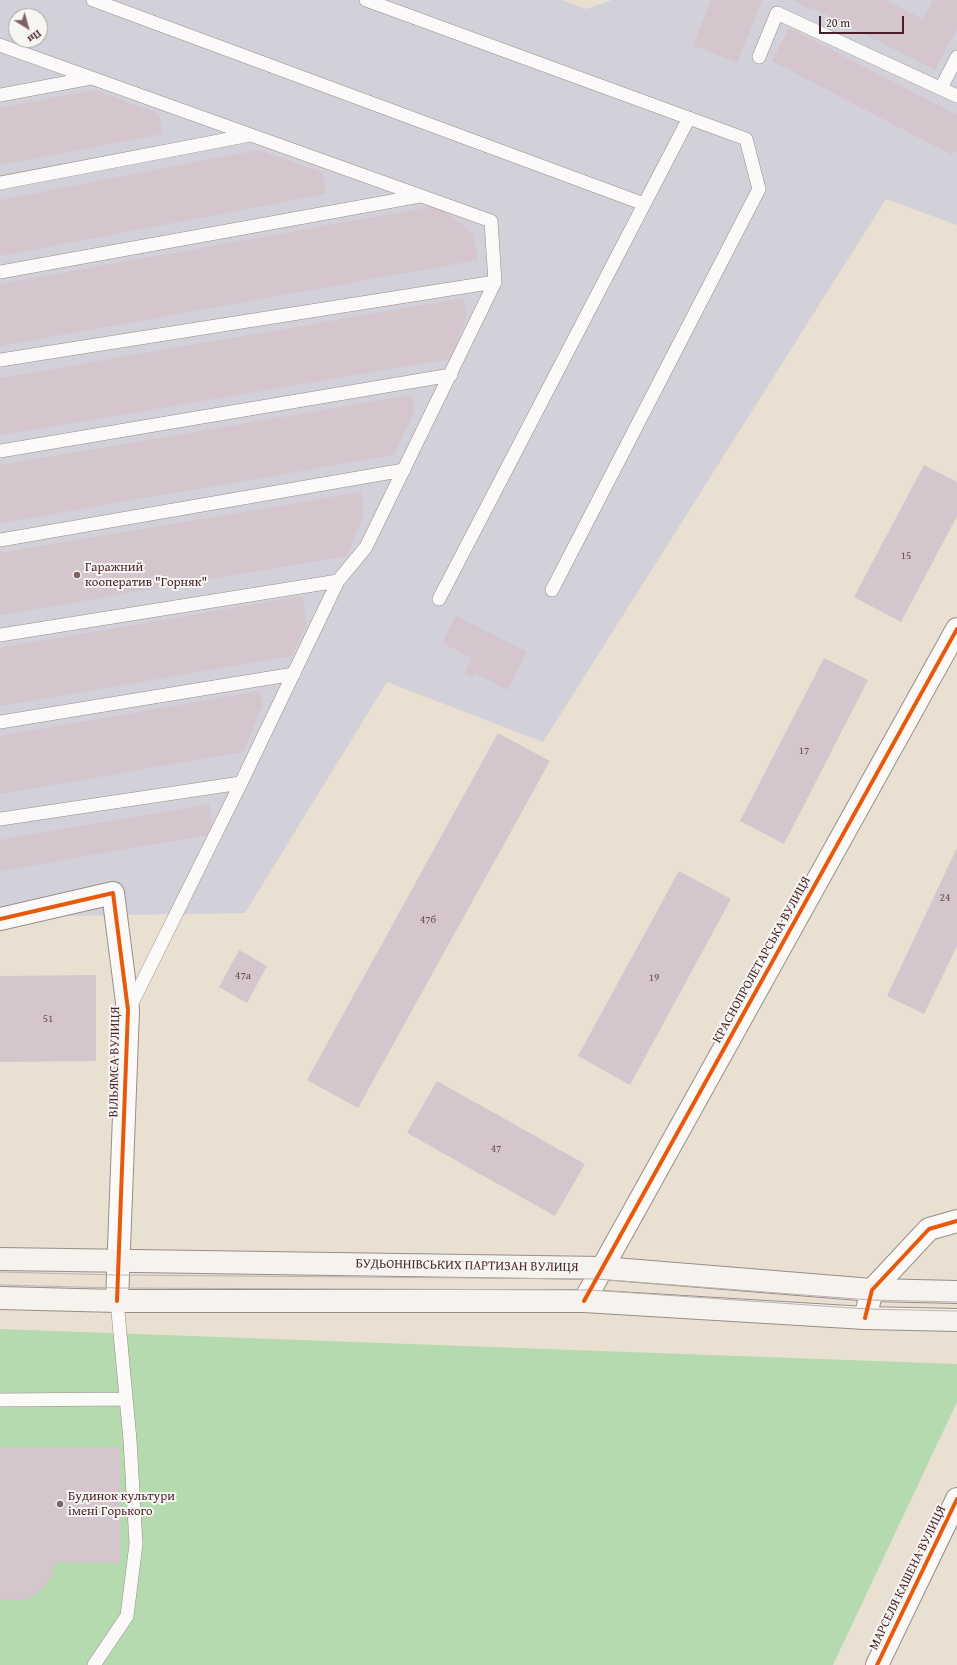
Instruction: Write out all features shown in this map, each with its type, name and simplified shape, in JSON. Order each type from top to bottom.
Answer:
[{"type":"main road","name":"БУДЬОННІВСЬКИХ ПАРТИЗАН ВУЛИЦЯ","points":[[0,1259],[118,1262],[602,1268],[872,1290],[957,1292]]},
{"type":"main road","points":[[0,1298],[117,1301],[584,1301],[865,1318],[957,1320]]},
{"type":"street","name":"КРАСНОПРОЛЕТАРСЬКА ВУЛИЦЯ","points":[[584,1301],[957,629]]},
{"type":"street","name":"ВІЛЬЯМСА ВУЛИЦЯ","points":[[0,920],[113,893],[128,1010],[117,1301]]},
{"type":"street","points":[[865,1318],[872,1290],[929,1229],[957,1221]]},
{"type":"street","name":"МАРСЕЛЯ КАШЕНА ВУЛИЦЯ","points":[[877,1665],[957,1499]]},
{"type":"lane","points":[[93,0],[644,204]]},
{"type":"lane","points":[[366,0],[746,139],[759,189],[552,590]]},
{"type":"lane","points":[[759,57],[776,13],[957,96]]},
{"type":"lane","points":[[0,45],[491,221],[495,282],[366,547],[338,581],[241,783],[128,1010]]},
{"type":"lane","points":[[941,88],[957,57]]},
{"type":"lane","points":[[0,95],[92,78]]},
{"type":"lane","points":[[439,599],[689,118]]},
{"type":"lane","points":[[0,183],[250,135]]},
{"type":"lane","points":[[0,272],[422,196]]},
{"type":"lane","points":[[0,360],[495,282]]},
{"type":"lane","points":[[0,451],[450,375]]},
{"type":"lane","points":[[0,540],[404,470]]},
{"type":"lane","points":[[0,635],[338,581]]},
{"type":"lane","points":[[0,722],[294,674]]},
{"type":"lane","points":[[0,819],[241,783]]},
{"type":"lane","points":[[94,1665],[127,1616],[136,1544],[126,1399],[117,1301]]},
{"type":"lane","points":[[0,1400],[126,1399]]},
{"type":"shaded area","points":[[0,0],[562,0],[586,9],[612,0],[957,0],[957,225],[886,199],[543,742],[387,682],[245,913],[0,917]]},
{"type":"green space","points":[[0,1329],[957,1364],[957,1402],[833,1665],[0,1665]]},
{"type":"building","points":[[711,0],[762,0],[737,63],[693,45]]},
{"type":"building","points":[[793,0],[886,0],[923,19],[933,0],[957,0],[957,28],[935,70],[813,8],[812,10]]},
{"type":"building","points":[[789,28],[957,115],[957,152],[954,151],[952,155],[772,61]]},
{"type":"building","points":[[95,90],[159,114],[163,134],[0,165],[0,108]]},
{"type":"building","points":[[258,150],[322,172],[326,194],[0,256],[0,200]]},
{"type":"building","points":[[436,206],[473,233],[478,260],[0,346],[0,284]]},
{"type":"building","points":[[464,298],[467,315],[451,359],[0,435],[0,378]]},
{"type":"building","points":[[412,395],[415,410],[394,455],[0,523],[0,465]]},
{"type":"building","points":[[924,465],[957,482],[957,516],[901,622],[854,597]]},
{"type":"building","points":[[361,492],[364,513],[347,556],[0,615],[0,553]]},
{"type":"building","points":[[302,596],[307,623],[292,656],[0,706],[0,648]]},
{"type":"building","points":[[456,616],[527,652],[508,690],[475,673],[473,677],[464,673],[472,658],[442,643]]},
{"type":"building","points":[[824,658],[868,680],[784,844],[740,821]]},
{"type":"building","points":[[260,691],[263,705],[243,752],[0,794],[0,736]]},
{"type":"building","points":[[498,733],[550,761],[358,1108],[307,1080]]},
{"type":"building","points":[[209,804],[214,834],[0,871],[0,840]]},
{"type":"building","points":[[957,848],[957,946],[924,1014],[887,996]]},
{"type":"building","points":[[679,871],[731,899],[630,1085],[578,1056]]},
{"type":"building","points":[[239,950],[267,966],[247,1003],[219,987]]},
{"type":"building","points":[[96,975],[96,1061],[0,1062],[0,976]]},
{"type":"building","points":[[437,1081],[585,1164],[555,1216],[407,1133]]},
{"type":"building","name":"Будинок культури імені Горького","points":[[0,1447],[120,1447],[120,1563],[56,1562],[51,1577],[44,1587],[36,1594],[28,1599],[0,1599]]},
{"type":"tram line","points":[[0,1272],[118,1275],[596,1279],[870,1300],[957,1302]]},
{"type":"tram line","points":[[0,1285],[117,1288],[590,1290],[867,1309],[957,1311]]},
{"type":"cycle path","points":[[584,1301],[957,629]]},
{"type":"cycle path","points":[[0,919],[113,893],[128,1010],[117,1301]]},
{"type":"cycle path","points":[[865,1318],[872,1290],[929,1229],[957,1221]]},
{"type":"cycle path","points":[[877,1665],[957,1499]]},
{"type":"place","name":"Гаражний кооператив \"Горняк\"","points":[[77,575]]},
{"type":"place","name":"Будинок культури імені Горького","points":[[60,1504]]}]
